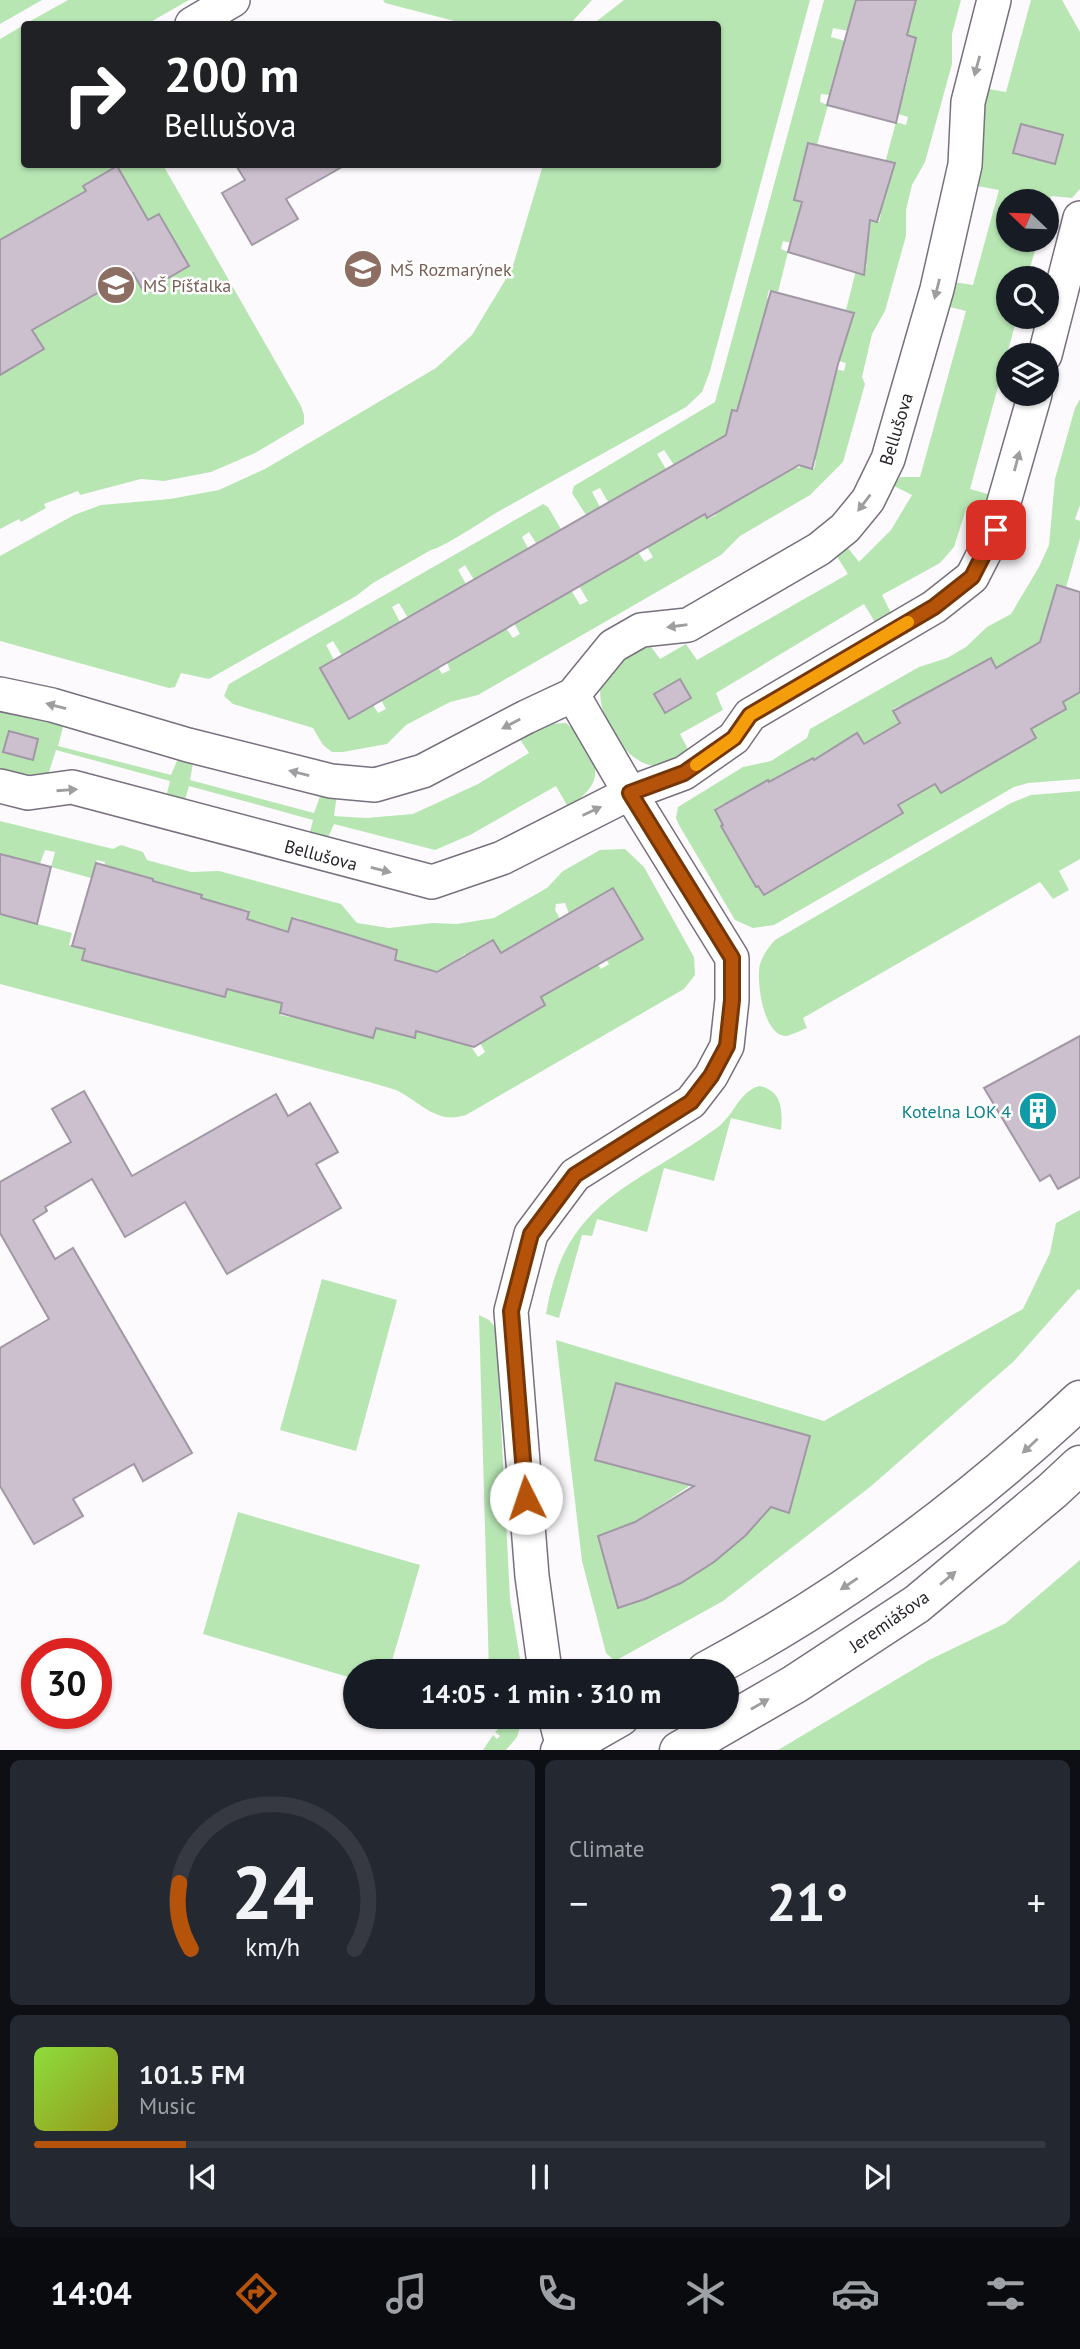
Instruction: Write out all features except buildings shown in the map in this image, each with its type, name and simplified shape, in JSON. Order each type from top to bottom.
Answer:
[{"type":"main road","points":[[729,1659],[769,1638],[875,1567],[1023,1454],[1080,1400]]},
{"type":"main road","name":"Jeremiášova","points":[[681,1750],[795,1684],[916,1604],[1080,1465]]},
{"type":"main road","points":[[560,1742],[591,1729]]},
{"type":"street","points":[[197,21],[233,0]]},
{"type":"street","name":"Bellušova","points":[[0,694],[52,705],[188,745],[331,782],[375,785],[424,771],[573,695],[613,646],[641,631],[688,625],[819,549],[845,528],[868,500],[888,459],[937,289],[965,165],[968,102],[994,0]]},
{"type":"street","points":[[1048,343],[1080,218]]},
{"type":"street","name":"Bellušova","points":[[0,786],[28,793],[72,787],[432,882],[502,858],[630,793],[684,773],[734,738],[750,715],[934,607],[972,577],[996,530],[1032,406]]},
{"type":"street","points":[[543,1659],[532,1576],[511,1311],[531,1234],[575,1175],[691,1102],[711,1076],[727,1046],[732,958],[573,695]]},
{"type":"green space","points":[[0,0],[42,0],[0,24]]},
{"type":"green space","points":[[68,0],[189,0],[152,21],[30,21]]},
{"type":"green space","points":[[383,0],[592,0],[573,21],[454,21],[385,3]]},
{"type":"green space","points":[[624,0],[810,0],[710,371],[702,392],[686,407],[373,583],[356,596],[209,679],[181,673],[175,687],[169,688],[0,641],[0,556],[74,515],[101,505],[170,499],[219,490],[265,469],[436,368],[472,335],[512,269],[542,168],[721,168],[721,21],[597,21]]},
{"type":"green space","points":[[824,0],[856,0],[848,31],[833,28],[831,37],[845,41],[830,95],[821,94],[820,102],[828,105],[817,145],[809,142],[794,199],[802,204],[791,243],[783,241],[781,249],[788,252],[778,292],[769,290],[767,298],[775,301],[763,341],[757,339],[754,347],[762,350],[751,390],[743,388],[741,396],[749,398],[745,413],[732,410],[730,418],[742,426],[674,465],[664,450],[657,454],[666,469],[608,502],[600,488],[592,492],[600,507],[586,515],[572,493],[574,486],[715,402]]},
{"type":"green space","points":[[916,0],[961,0],[952,34],[952,64],[925,162],[912,185],[906,210],[906,236],[885,311],[872,334],[862,377],[865,384],[843,462],[810,495],[740,536],[721,555],[478,695],[450,702],[406,725],[387,744],[332,752],[323,745],[313,728],[233,704],[224,696],[229,684],[543,504],[548,507],[561,529],[536,543],[529,532],[522,537],[528,548],[474,580],[465,565],[458,570],[466,584],[408,618],[399,603],[392,607],[400,622],[342,656],[333,641],[326,645],[334,660],[320,669],[349,718],[373,705],[378,713],[386,709],[381,700],[438,667],[442,674],[450,670],[447,662],[506,628],[513,638],[520,634],[514,623],[571,590],[580,605],[588,601],[579,586],[638,552],[645,562],[653,557],[647,547],[705,514],[708,519],[716,515],[713,509],[750,494],[772,481],[771,461],[814,469],[816,460],[803,456],[827,411],[819,408],[830,368],[844,371],[846,363],[832,359],[854,313],[846,310],[856,270],[864,272],[867,265],[859,262],[870,220],[879,222],[881,214],[872,212],[894,165],[885,163],[896,122],[906,125],[908,117],[898,114],[909,74],[897,70],[914,46],[916,38],[906,35]]},
{"type":"green space","points":[[1031,0],[1062,0],[1080,32],[1080,189],[1072,198],[1059,197],[1059,189],[996,189],[977,186],[983,88],[1006,92]],"holes":[[[1021,124],[1063,135],[1055,164],[1014,153]]]},
{"type":"green space","name":"MŠ Píšťalka","points":[[21,27],[21,168],[114,168],[106,173],[108,177],[95,179],[83,186],[114,240],[52,210],[19,229],[0,273],[0,39]]},
{"type":"green space","name":"MŠ Píšťalka","points":[[118,168],[165,168],[301,406],[304,424],[255,453],[211,472],[164,481],[141,479],[80,495],[78,491],[44,504],[46,508],[21,522],[19,519],[0,529],[0,375],[43,349],[32,330],[133,273],[144,292],[189,266],[160,214],[137,226],[120,196],[131,189]]},
{"type":"green space","points":[[996,201],[996,252],[1035,252],[1030,266],[996,266],[996,329],[1014,329],[1010,343],[996,343],[996,394],[970,489],[991,495],[985,514],[966,509],[954,547],[940,563],[882,595],[891,613],[876,624],[864,604],[716,693],[723,710],[680,734],[691,755],[664,765],[643,763],[621,745],[606,718],[600,690],[606,672],[627,652],[646,640],[660,659],[686,644],[697,660],[848,574],[836,555],[848,548],[859,562],[891,530],[912,495],[894,486],[900,477],[920,477],[966,311],[946,306],[953,282],[973,285]],"holes":[[[680,679],[691,698],[665,713],[654,694]]]},
{"type":"green space","points":[[1080,399],[1080,505],[1075,519],[1080,521],[1080,538],[1053,634],[996,668],[991,658],[953,693],[946,682],[909,718],[901,705],[893,709],[899,724],[820,769],[813,758],[805,762],[732,820],[723,804],[714,809],[757,887],[808,869],[846,836],[851,844],[859,840],[854,831],[935,784],[941,793],[1035,738],[1031,729],[1066,709],[1063,702],[1080,692],[1080,779],[1028,783],[1014,787],[774,925],[753,928],[735,920],[679,825],[676,818],[678,807],[743,767],[771,761],[807,738],[810,729],[919,667],[947,658],[966,647],[987,627],[1011,614],[1049,545],[1055,479]]},
{"type":"green space","points":[[0,709],[64,723],[58,746],[171,775],[180,754],[194,757],[190,780],[314,813],[322,791],[337,794],[334,816],[366,818],[413,814],[478,784],[529,753],[517,735],[547,724],[566,723],[573,729],[591,753],[595,771],[589,789],[568,807],[556,786],[470,835],[435,850],[334,824],[325,844],[308,840],[313,820],[189,786],[183,807],[165,802],[170,781],[56,750],[45,785],[0,772]],"holes":[[[9,732],[38,739],[33,760],[3,752]]]},
{"type":"green space","points":[[1080,791],[1080,859],[1059,871],[1069,890],[1053,899],[1040,882],[803,1018],[807,1028],[786,1036],[778,1034],[772,1027],[760,994],[759,972],[763,957],[775,940],[1011,803],[1031,795]]},
{"type":"green space","points":[[0,821],[113,849],[121,845],[143,852],[147,860],[191,872],[219,871],[341,904],[357,923],[389,928],[433,923],[457,924],[494,918],[547,888],[563,871],[600,850],[625,849],[644,867],[694,957],[695,975],[684,989],[466,1115],[446,1117],[429,1111],[396,1090],[0,984],[0,914],[72,933],[69,945],[85,949],[83,960],[91,963],[94,952],[120,959],[117,970],[126,972],[129,961],[166,982],[224,997],[227,988],[282,1003],[280,1015],[289,1017],[292,1006],[317,1012],[315,1023],[323,1025],[327,1015],[414,1038],[416,1031],[454,1020],[478,1057],[485,1052],[480,1043],[515,1023],[511,1014],[537,1010],[545,1005],[541,997],[598,964],[601,969],[609,964],[606,959],[642,939],[614,889],[569,914],[565,903],[556,904],[555,910],[560,919],[501,953],[493,940],[474,968],[465,954],[458,959],[466,973],[459,977],[395,960],[397,950],[346,947],[349,935],[340,932],[298,934],[301,919],[292,917],[288,932],[246,920],[249,910],[238,909],[236,917],[198,907],[202,895],[193,892],[149,894],[153,879],[145,876],[101,880],[105,862],[97,860],[91,878],[51,867],[55,852],[45,850],[40,864],[0,854]]},
{"type":"green space","points":[[759,1086],[767,1088],[777,1096],[782,1115],[781,1130],[731,1118],[714,1181],[664,1168],[647,1232],[597,1219],[592,1236],[582,1235],[559,1318],[546,1314],[555,1275],[569,1244],[587,1220],[632,1182],[718,1127],[746,1093]]},
{"type":"green space","points":[[1080,1210],[1080,1290],[1078,1289],[1014,1361],[870,1487],[723,1601],[619,1659],[613,1659],[606,1653],[582,1561],[556,1340],[824,1421],[1023,1309],[1050,1253],[1056,1223]],"holes":[[[616,1384],[810,1436],[789,1512],[771,1507],[737,1540],[701,1568],[661,1591],[618,1608],[598,1536],[635,1522],[691,1485]]]},
{"type":"green space","points":[[322,1279],[397,1300],[356,1451],[280,1430]]},
{"type":"green space","points":[[479,1315],[489,1320],[496,1328],[510,1599],[520,1659],[489,1659]]},
{"type":"green space","points":[[238,1512],[420,1565],[393,1659],[343,1659],[343,1675],[203,1634]]},
{"type":"green space","points":[[1080,1560],[1080,1750],[778,1750],[929,1660],[1006,1623]]},
{"type":"green space","points":[[498,1729],[519,1729],[517,1737],[506,1750],[483,1750],[493,1735],[497,1739],[500,1736],[495,1732]]},
{"type":"slow traffic","points":[[696,765],[734,738],[750,715],[908,622]]},
{"type":"place","name":"MŠ Rozmarýnek","points":[[363,269]]},
{"type":"place","name":"MŠ Píšťalka","points":[[116,285]]},
{"type":"place","name":"Kotelna LOK 4","points":[[1038,1111]]},
{"type":"route","points":[[526,1498],[511,1311],[531,1234],[575,1175],[691,1102],[711,1076],[727,1046],[732,1000],[732,958],[630,793],[684,773],[734,738],[750,715],[934,607],[972,577],[996,530]]}]
